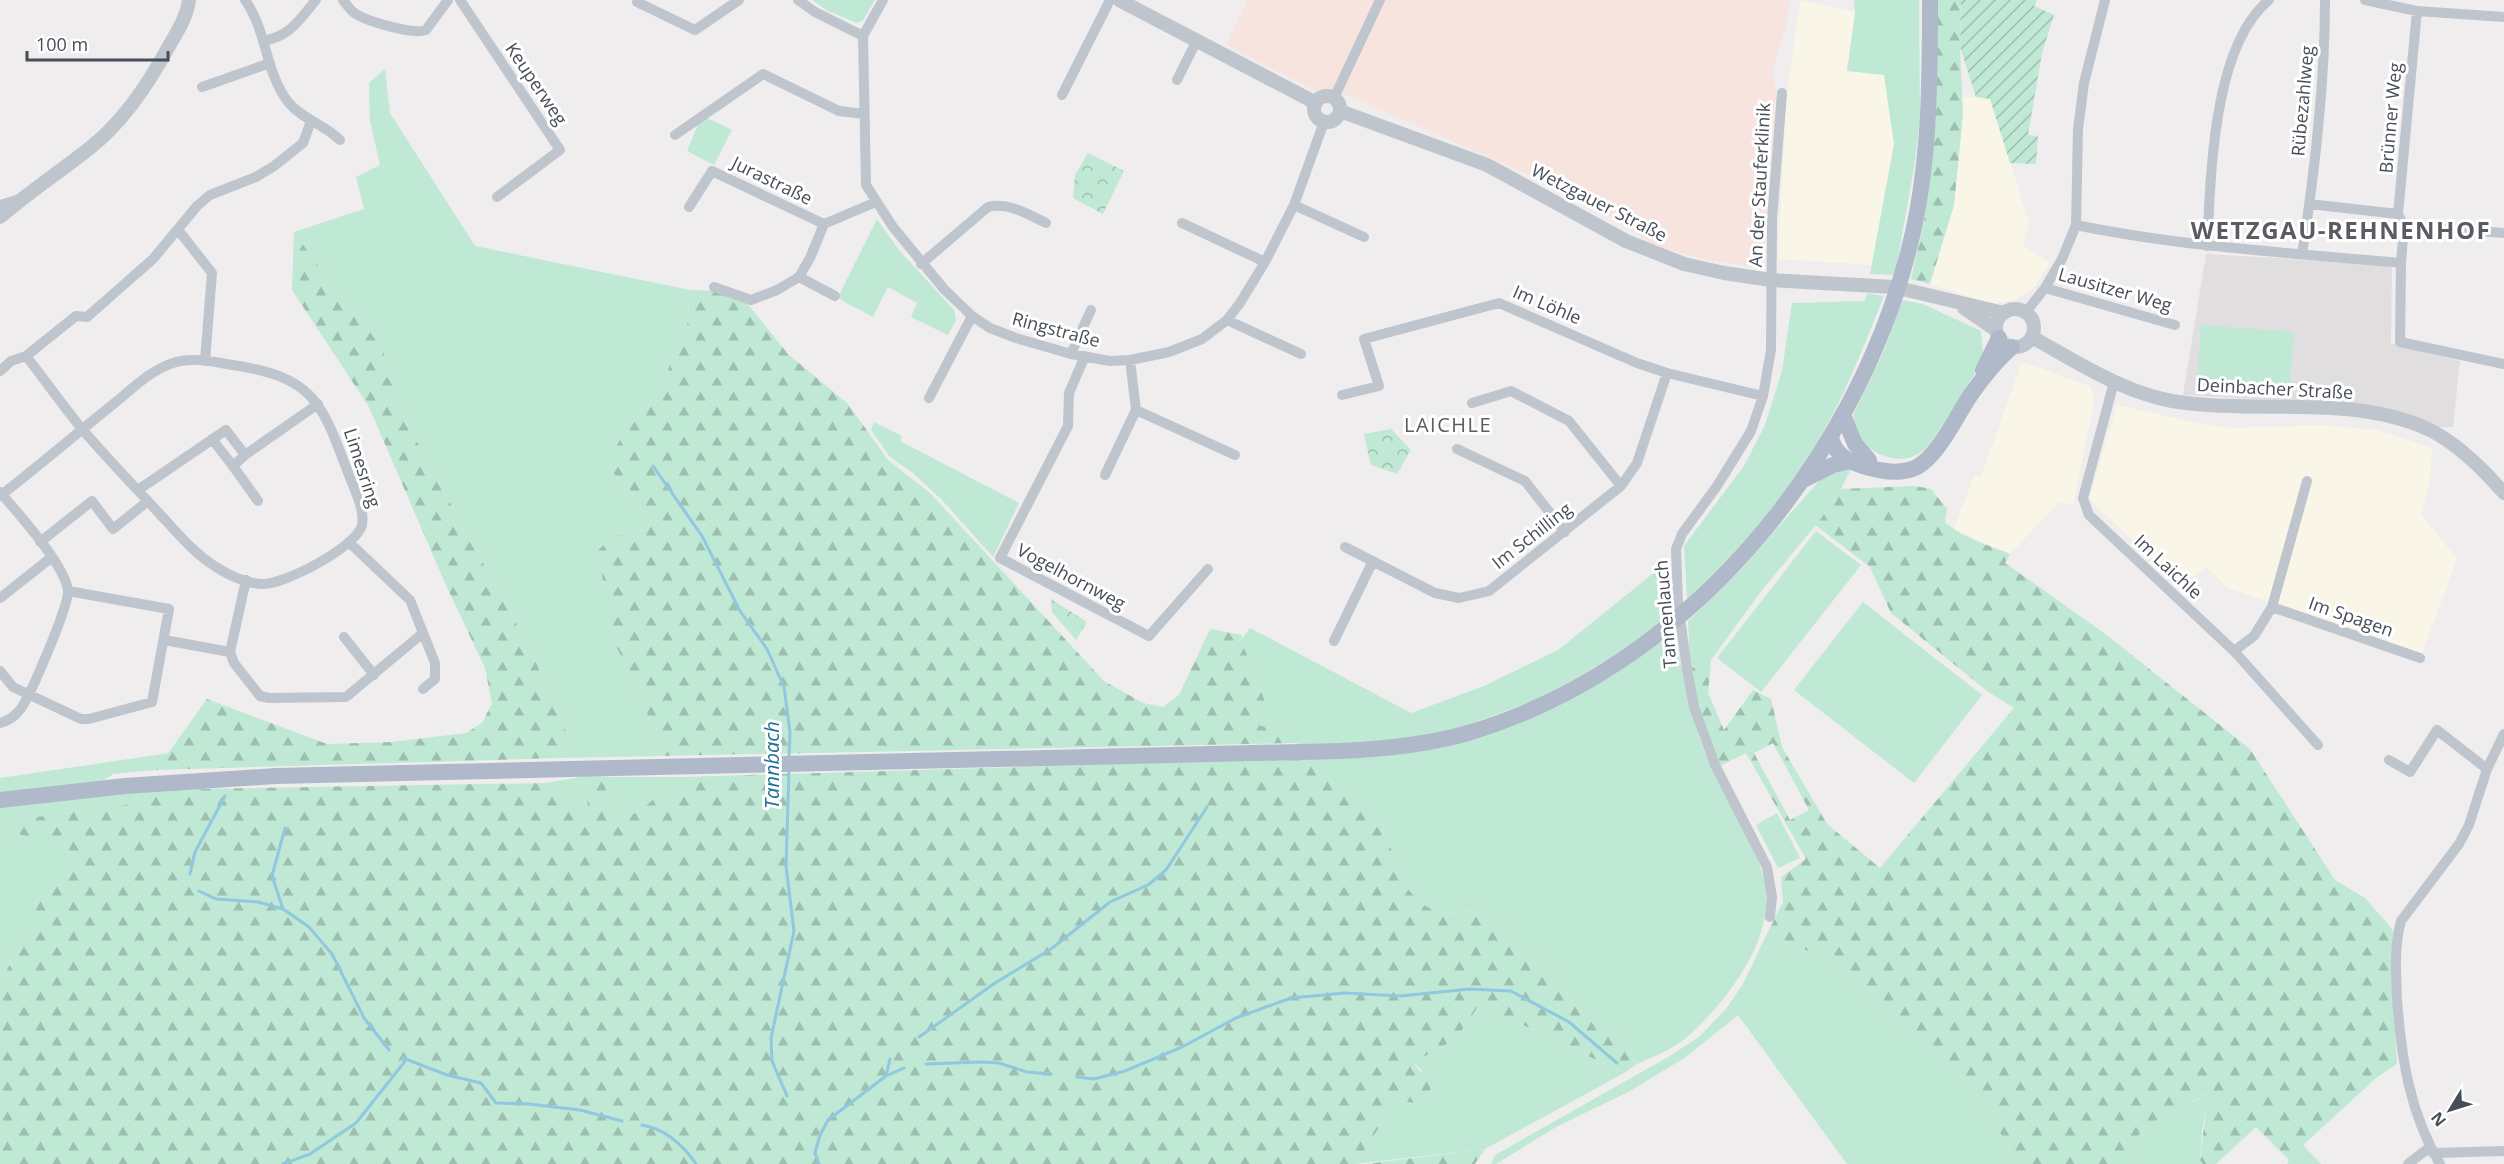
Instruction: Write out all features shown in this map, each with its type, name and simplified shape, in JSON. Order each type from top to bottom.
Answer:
[{"type":"main road","points":[[0,800],[125,786],[377,773],[1364,750],[1427,742],[1488,727],[1546,704],[1635,650],[1687,608],[1748,549],[1802,481],[1843,415],[1890,313],[1909,248],[1925,153],[1929,105],[1930,0]]},
{"type":"main road","points":[[1831,436],[1832,445],[1851,461],[1875,469],[1891,471],[1915,468],[1927,459],[1973,392],[2002,338]]},
{"type":"main road","points":[[1843,415],[1855,444],[1869,460]]},
{"type":"main road","points":[[1831,436],[1891,471]]},
{"type":"main road","points":[[1802,481],[1817,471],[1851,461]]},
{"type":"street","points":[[0,217],[92,147],[116,123],[158,67],[184,20],[189,0]]},
{"type":"street","points":[[245,0],[255,13],[275,81],[289,103],[340,140]]},
{"type":"street","points":[[263,41],[278,39],[290,31],[316,0]]},
{"type":"street","points":[[343,0],[353,12],[369,19],[392,27],[421,32],[426,30],[448,0]]},
{"type":"street","name":"Keuperweg","points":[[460,0],[560,150],[497,197]]},
{"type":"street","points":[[637,2],[695,30],[739,0]]},
{"type":"street","points":[[798,0],[815,12],[863,36]]},
{"type":"street","name":"Ringstraße","points":[[883,0],[863,36],[867,185],[876,202],[921,264],[972,316],[990,328],[1016,338],[1071,354],[1110,360],[1130,360],[1169,352],[1202,339],[1227,320],[1265,262],[1294,205],[1324,122]]},
{"type":"street","points":[[1062,95],[1110,0]]},
{"type":"street","points":[[1119,0],[1316,103]]},
{"type":"street","points":[[1334,98],[1380,0]]},
{"type":"street","points":[[2004,313],[1996,324],[2002,338],[2023,346],[2032,338],[2035,326],[2026,312],[2045,288],[2062,259],[2076,225],[2079,118],[2094,37],[2105,0]]},
{"type":"street","points":[[2207,246],[2213,146],[2220,101],[2236,51],[2249,21],[2269,0]]},
{"type":"street","name":"Rübezahlweg","points":[[2302,254],[2325,51],[2325,0]]},
{"type":"street","points":[[2365,0],[2396,4],[2417,11],[2504,17]]},
{"type":"street","name":"Brünner Weg","points":[[2398,214],[2417,11]]},
{"type":"street","points":[[1177,80],[1197,40]]},
{"type":"street","points":[[202,87],[270,63]]},
{"type":"street","points":[[675,135],[763,74],[839,111],[864,114]]},
{"type":"street","name":"An der Stauferklinik","points":[[1772,279],[1772,219],[1782,93]]},
{"type":"street","points":[[1322,97],[1334,98],[1339,104],[1340,111],[1336,119],[1324,122],[1315,114],[1316,103],[1322,97]]},
{"type":"street","name":"Wetzgauer Straße","points":[[1340,111],[1486,165],[1626,241],[1684,264],[1772,279],[1860,284],[1924,294],[2004,313],[2015,309],[2026,312]]},
{"type":"street","points":[[0,371],[11,361],[26,356],[76,316],[87,317],[153,258],[179,231],[197,206],[210,195],[256,177],[303,143],[311,121]]},
{"type":"street","name":"Jurastraße","points":[[689,207],[712,171],[824,225]]},
{"type":"street","points":[[0,205],[23,198]]},
{"type":"street","points":[[714,287],[751,300],[777,290],[799,277],[824,225],[876,202]]},
{"type":"street","points":[[2309,204],[2398,214],[2404,226],[2400,342],[2504,364]]},
{"type":"street","points":[[921,264],[988,207],[998,205],[1012,207],[1046,223]]},
{"type":"street","points":[[1294,205],[1364,237]]},
{"type":"street","points":[[1182,223],[1265,262]]},
{"type":"street","points":[[2076,225],[2140,238],[2207,246],[2401,263]]},
{"type":"street","points":[[2404,226],[2504,232]]},
{"type":"street","points":[[179,231],[212,273],[205,361]]},
{"type":"street","points":[[799,277],[835,296]]},
{"type":"street","name":"Tannenlauch","points":[[1770,918],[1772,897],[1767,867],[1715,765],[1695,706],[1683,640],[1676,577],[1676,549],[1682,534],[1717,486],[1751,431],[1763,396],[1771,350],[1772,279]]},
{"type":"street","name":"Lausitzer Weg","points":[[2045,288],[2175,325]]},
{"type":"street","name":"Im Löhle","points":[[1342,395],[1379,386],[1364,339],[1500,303],[1636,363],[1667,374],[1763,396]]},
{"type":"street","name":"Wetzgauer Straße","points":[[1957,303],[2002,338]]},
{"type":"street","points":[[1071,354],[1091,310]]},
{"type":"street","points":[[929,398],[972,316]]},
{"type":"street","points":[[1227,320],[1301,354]]},
{"type":"street","name":"Deinbacher Straße","points":[[2032,338],[2114,382],[2148,395],[2184,403],[2261,408],[2325,407],[2367,412],[2406,421],[2449,442],[2474,462],[2504,493]]},
{"type":"street","points":[[26,356],[82,429],[148,501],[206,560],[217,568],[246,580],[267,584],[287,578],[350,543],[410,600],[435,663],[435,679],[423,689]]},
{"type":"street","name":"Vogelhornweg","points":[[1085,356],[1069,393],[1068,426],[1000,558],[1149,636],[1208,569]]},
{"type":"street","points":[[1105,475],[1136,410],[1130,360]]},
{"type":"street","name":"Limesring","points":[[1,494],[152,373],[166,365],[179,362],[205,361],[271,373],[296,384],[318,404],[327,417],[362,511],[362,525],[350,543]]},
{"type":"street","name":"Im Schilling","points":[[1345,547],[1435,593],[1459,598],[1489,591],[1621,486],[1638,463],[1667,374]]},
{"type":"street","name":"Im Laichle","points":[[2114,382],[2083,498],[2089,515],[2234,651],[2318,745]]},
{"type":"street","points":[[1472,403],[1511,390],[1569,421],[1621,486]]},
{"type":"street","points":[[233,466],[245,455],[318,404]]},
{"type":"street","points":[[1136,410],[1235,455]]},
{"type":"street","points":[[138,489],[226,430],[245,455]]},
{"type":"street","points":[[212,440],[258,501]]},
{"type":"street","points":[[1457,449],[1525,481],[1564,532]]},
{"type":"street","points":[[2234,651],[2254,636],[2272,607],[2307,481]]},
{"type":"street","points":[[0,723],[9,721],[21,710],[60,625],[68,591],[52,557],[1,494]]},
{"type":"street","points":[[40,542],[92,501],[113,528],[148,501]]},
{"type":"street","points":[[0,598],[52,557]]},
{"type":"street","points":[[1334,641],[1373,561]]},
{"type":"street","points":[[246,580],[230,652],[234,663],[260,696],[269,698],[346,697],[423,633]]},
{"type":"street","points":[[0,671],[13,687],[81,719],[89,719],[152,702],[169,609],[68,591]]},
{"type":"street","name":"Im Spagen","points":[[2272,607],[2420,658]]},
{"type":"street","points":[[344,637],[374,675]]},
{"type":"street","points":[[164,640],[230,652]]},
{"type":"street","points":[[2389,760],[2410,772],[2437,730],[2487,769]]},
{"type":"street","points":[[2440,1164],[2432,1150],[2413,1100],[2403,1062],[2396,973],[2397,935],[2401,921],[2459,844],[2469,825],[2487,769],[2504,734]]},
{"type":"street","points":[[2408,1164],[2432,1150],[2504,1151]]},
{"type":"shaded area","points":[[1248,0],[1790,0],[1787,22],[1772,71],[1776,92],[1763,259],[1758,267],[1707,260],[1657,246],[1569,192],[1347,95],[1328,89],[1318,92],[1228,46],[1227,43]]},
{"type":"shaded area","points":[[1800,0],[1855,12],[1847,71],[1884,75],[1894,144],[1872,265],[1778,259],[1786,100]]},
{"type":"shaded area","points":[[1962,97],[1990,98],[2029,223],[2023,246],[2050,262],[2035,287],[2014,300],[1992,304],[1930,284],[1954,205],[1963,114]]},
{"type":"shaded area","points":[[2206,254],[2392,265],[2391,343],[2460,361],[2453,427],[2437,427],[2304,402],[2183,395]]},
{"type":"shaded area","points":[[2022,362],[2090,386],[2095,398],[2073,505],[2059,502],[2010,554],[1954,529],[1974,475],[1981,476]]},
{"type":"shaded area","points":[[2117,405],[2232,428],[2321,425],[2377,430],[2432,448],[2430,479],[2421,514],[2457,559],[2422,654],[2228,588],[2206,567],[2181,586],[2089,499]]},
{"type":"green space","points":[[812,0],[875,0],[863,20],[857,23],[828,11]]},
{"type":"green space","points":[[1854,0],[1919,0],[1920,116],[1915,162],[1895,275],[1870,274],[1894,144],[1884,75],[1847,71],[1855,12]]},
{"type":"green space","points":[[1938,0],[1961,0],[1960,47],[1963,114],[1954,205],[1930,284],[1911,279],[1924,222],[1936,119]]},
{"type":"green space","points":[[1961,0],[2037,0],[2034,6],[2054,15],[2042,53],[2028,135],[2038,136],[2036,164],[2010,163],[1990,99],[1976,97],[1960,47]]},
{"type":"green space","points":[[385,69],[390,113],[475,246],[690,290],[686,340],[673,348],[663,393],[612,472],[635,498],[644,521],[644,529],[639,533],[615,536],[626,663],[641,693],[660,756],[559,758],[569,738],[530,649],[404,418],[382,347],[337,292],[294,232],[364,209],[356,177],[380,165],[370,121],[369,83]]},
{"type":"green space","points":[[705,117],[732,130],[714,165],[687,151],[699,122]]},
{"type":"green space","points":[[1088,153],[1124,171],[1103,214],[1073,198],[1075,175]]},
{"type":"green space","points":[[877,219],[899,250],[954,310],[956,320],[948,335],[911,317],[917,303],[888,287],[873,317],[841,300],[839,295]]},
{"type":"green space","points":[[294,232],[337,292],[382,347],[404,418],[530,649],[569,738],[559,758],[156,770],[207,699],[327,744],[392,742],[466,733],[482,723],[492,703],[485,668],[445,583],[369,407],[292,290]]},
{"type":"green space","points":[[690,290],[716,291],[746,302],[788,354],[848,404],[888,460],[930,493],[1104,681],[1143,703],[1163,707],[1179,695],[1210,629],[1242,635],[1241,640],[1265,702],[1260,708],[1260,726],[1276,729],[1292,743],[660,756],[641,693],[609,633],[599,549],[615,536],[639,533],[644,529],[639,505],[630,491],[612,472],[613,451],[650,392],[663,393],[673,348],[686,340]]},
{"type":"green space","points":[[1867,293],[1884,296],[1845,388],[1818,441],[1790,484],[1758,525],[1687,599],[1684,546],[1744,466],[1765,425],[1782,371],[1792,303],[1865,301]]},
{"type":"green space","points":[[1902,300],[1923,304],[1981,331],[1983,352],[1986,356],[1929,446],[1914,456],[1898,459],[1878,453],[1862,441],[1854,423],[1854,413],[1884,351]]},
{"type":"green space","points":[[2201,325],[2294,332],[2289,392],[2197,385]]},
{"type":"green space","points":[[874,422],[902,436],[900,441],[1019,503],[993,557],[942,500],[913,473],[890,457],[871,430]]},
{"type":"green space","points":[[1391,429],[1411,450],[1397,474],[1371,465],[1364,434]]},
{"type":"green space","points":[[1852,467],[1841,489],[1820,520],[1762,590],[1711,660],[1690,669],[1688,621],[1744,566],[1819,481],[1831,472]]},
{"type":"green space","points":[[1915,486],[1931,489],[1947,509],[1945,522],[1952,528],[2010,554],[2005,563],[2104,633],[2250,749],[2335,880],[2365,898],[2393,930],[2391,973],[2397,1064],[2376,1078],[2288,1159],[2256,1127],[2216,1164],[2203,1164],[2200,1160],[2208,1093],[2149,1125],[2134,1140],[2129,1164],[2019,1164],[1972,1086],[1933,1049],[1820,955],[1766,936],[1783,902],[1781,877],[1806,859],[1746,753],[1718,767],[1705,734],[1690,669],[1711,660],[1708,693],[1724,730],[1753,690],[1771,699],[1782,747],[1827,824],[1880,868],[2014,708],[1987,691],[1891,613],[1870,567],[1814,524],[1820,520],[1841,489]],"holes":[[[1773,743],[1809,810],[1790,820],[1754,753]]]},
{"type":"green space","points":[[1816,531],[1861,565],[1761,692],[1717,658]]},
{"type":"green space","points":[[1655,572],[1666,576],[1671,614],[1621,651],[1538,699],[1465,726],[1423,736],[1326,746],[1292,743],[1276,729],[1260,727],[1260,708],[1264,702],[1241,640],[1250,628],[1411,713],[1484,686],[1558,650]]},
{"type":"green space","points":[[1051,599],[1087,622],[1076,640],[1052,612]]},
{"type":"green space","points":[[1863,602],[1982,695],[1914,783],[1794,690]]},
{"type":"green space","points":[[1674,632],[1690,707],[1699,737],[1719,784],[1754,849],[1765,883],[1767,904],[1763,926],[1755,948],[1743,970],[1714,1010],[1677,1045],[1637,1064],[1621,1036],[1597,1026],[1583,1016],[1549,967],[1514,939],[1497,918],[1482,911],[1438,913],[1419,902],[1404,884],[1382,824],[1311,758],[1474,739],[1542,714],[1571,699],[1620,670]]},
{"type":"green space","points":[[170,753],[156,770],[113,774],[104,780],[0,794],[0,778]]},
{"type":"green space","points":[[1311,758],[1382,824],[1404,884],[1419,902],[1438,913],[1483,911],[1497,918],[1514,939],[1549,967],[1583,1016],[1597,1026],[1603,1024],[1621,1036],[1637,1064],[1624,1073],[1479,1004],[1459,1034],[1444,1046],[1412,1062],[1432,1084],[1427,1100],[1414,1103],[1397,1100],[1355,1164],[0,1164],[0,982],[23,941],[53,869],[68,870],[74,852],[0,828],[0,822],[132,804],[142,790],[546,783],[588,817],[586,776],[606,777],[609,799],[621,818],[640,811],[656,797],[675,799],[684,777]]},
{"type":"green space","points":[[586,776],[588,817],[546,783]]},
{"type":"green space","points":[[606,777],[684,777],[675,799],[656,797],[640,811],[621,818],[609,799]]},
{"type":"green space","points":[[142,790],[132,804],[0,822],[0,805]]},
{"type":"green space","points":[[1777,813],[1800,858],[1778,868],[1756,825]]},
{"type":"green space","points":[[0,828],[74,851],[68,870],[0,982]]},
{"type":"green space","points":[[1766,936],[1820,955],[1933,1049],[1972,1086],[2019,1164],[1847,1164],[1738,1015],[1686,1057],[1628,1092],[1556,1127],[1496,1164],[1491,1164],[1495,1155],[1670,1056],[1699,1037],[1726,1009],[1743,984]]},
{"type":"green space","points":[[1479,1004],[1624,1073],[1485,1149],[1355,1164],[1397,1099],[1414,1103],[1422,1070],[1412,1062],[1444,1046],[1459,1034]]},
{"type":"green space","points":[[2209,1093],[2202,1131],[2200,1160],[2203,1164],[2129,1164],[2134,1140],[2149,1125]]},
{"type":"green space","points":[[2303,1145],[2321,1164],[2287,1164],[2288,1159]]},
{"type":"green space","points":[[1485,1149],[1475,1164],[1366,1164]]},
{"type":"waterway","name":"Tannbach","points":[[653,466],[702,536],[740,611],[767,649],[784,687],[790,732],[789,757]]},
{"type":"waterway","name":"Tannbach","points":[[787,1096],[772,1061],[771,1038],[794,931],[786,866],[789,770]]},
{"type":"waterway","points":[[190,874],[195,852],[225,796]]},
{"type":"waterway","points":[[919,1037],[995,983],[1051,949],[1110,902],[1148,885],[1166,870],[1207,807]]},
{"type":"waterway","points":[[285,828],[272,876],[283,909],[309,927],[332,954],[364,1018],[389,1050]]},
{"type":"waterway","points":[[199,891],[216,899],[258,902],[283,909]]},
{"type":"waterway","points":[[1077,1077],[1094,1079],[1125,1071],[1182,1047],[1236,1018],[1291,998],[1345,993],[1400,996],[1470,989],[1511,991],[1569,1022],[1617,1063]]},
{"type":"waterway","points":[[403,1058],[447,1075],[481,1083],[496,1103],[580,1110],[622,1121]]},
{"type":"waterway","points":[[886,1076],[890,1059]]},
{"type":"waterway","points":[[283,1164],[310,1154],[356,1123],[406,1060]]},
{"type":"waterway","points":[[926,1064],[999,1063],[1027,1072],[1051,1074]]},
{"type":"waterway","points":[[819,1164],[815,1153],[820,1135],[828,1120],[886,1076],[904,1068]]},
{"type":"waterway","points":[[642,1125],[658,1130],[673,1139],[696,1164]]},
{"type":"district","name":"WETZGAU-REHNENHOF","points":[[2341,231]]},
{"type":"district","name":"LAICHLE","points":[[1448,425]]}]
